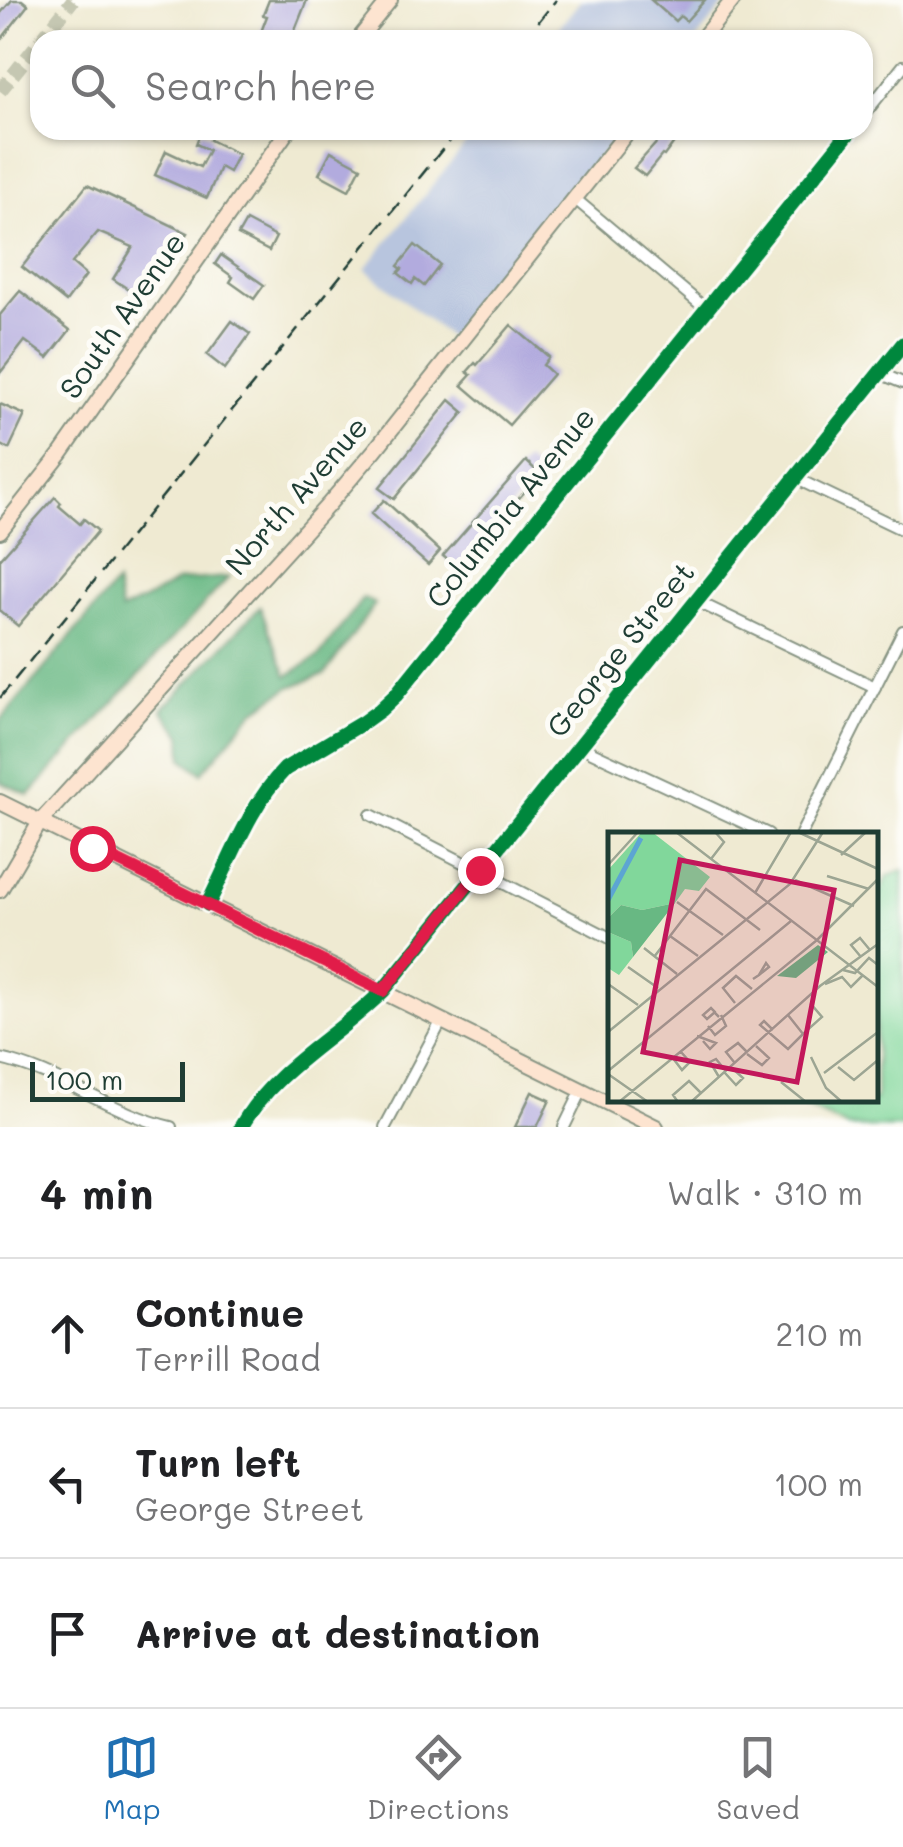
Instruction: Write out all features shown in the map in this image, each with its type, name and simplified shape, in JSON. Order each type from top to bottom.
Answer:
[{"type":"street","points":[[366,30],[390,0]]},
{"type":"street","points":[[709,30],[733,0]]},
{"type":"street","points":[[873,104],[903,66]]},
{"type":"street","name":"South Avenue","points":[[0,531],[60,454],[281,140]]},
{"type":"street","name":"North Avenue","points":[[0,890],[40,822],[346,484],[621,140]]},
{"type":"street","name":"Columbia Avenue","points":[[208,904],[258,804],[274,781],[285,770],[380,710],[396,695],[843,140]]},
{"type":"street","points":[[574,198],[706,310]]},
{"type":"street","name":"George Street","points":[[241,1127],[278,1078],[359,1015],[383,991],[903,344]]},
{"type":"street","points":[[879,373],[903,383]]},
{"type":"street","points":[[796,478],[903,530]]},
{"type":"street","points":[[696,601],[876,686]]},
{"type":"street","points":[[802,832],[903,631]]},
{"type":"street","points":[[580,746],[764,832]]},
{"type":"street","points":[[4,804],[656,1127]]},
{"type":"street","points":[[371,815],[608,937]]},
{"type":"street","points":[[385,1127],[442,1020]]},
{"type":"street","points":[[0,1059],[29,1067],[138,1117],[172,1127]]},
{"type":"street","points":[[564,1127],[582,1090]]},
{"type":"shaded area","points":[[581,0],[728,0],[704,30],[557,30]]},
{"type":"shaded area","points":[[469,140],[614,140],[452,339],[365,269]]},
{"type":"green space","points":[[229,577],[29,795],[0,782],[0,721],[116,583],[121,611],[177,581]]},
{"type":"green space","points":[[363,598],[375,604],[325,674],[288,688],[254,711],[202,773],[183,759],[182,735],[162,710],[260,607],[287,676],[319,656]]},
{"type":"green space","points":[[903,870],[903,1127],[848,1127],[797,1102],[878,1102],[878,897],[887,877]]},
{"type":"building","points":[[12,0],[28,5],[0,41],[0,14]]},
{"type":"building","points":[[269,0],[307,0],[295,30],[262,30],[267,16],[263,15]]},
{"type":"building","points":[[651,0],[705,0],[686,21],[680,16],[675,21]]},
{"type":"building","points":[[198,140],[210,140],[238,154],[229,172],[220,167],[207,198],[155,175],[166,151],[200,167],[209,150],[196,144]]},
{"type":"building","points":[[659,140],[676,140],[645,176],[634,168]]},
{"type":"building","points":[[331,151],[361,167],[349,190],[319,174]]},
{"type":"building","points":[[87,185],[188,233],[143,299],[113,279],[133,247],[98,232],[72,263],[86,275],[66,302],[22,267]]},
{"type":"building","points":[[246,221],[276,237],[269,251],[238,235]]},
{"type":"building","points":[[415,245],[440,265],[424,286],[415,279],[412,284],[398,273],[402,269],[398,266]]},
{"type":"building","points":[[221,255],[264,285],[254,299],[230,282],[233,277],[215,264]]},
{"type":"building","points":[[20,291],[70,330],[48,358],[25,341],[0,373],[0,315]]},
{"type":"building","points":[[232,321],[250,334],[225,369],[207,355]]},
{"type":"building","points":[[511,325],[549,357],[543,365],[553,374],[509,425],[462,385],[471,375],[467,372]]},
{"type":"building","points":[[450,400],[464,412],[394,499],[379,488]]},
{"type":"building","points":[[0,404],[25,415],[9,449],[0,444]]},
{"type":"building","points":[[526,461],[540,474],[458,568],[443,556]]},
{"type":"building","points":[[55,497],[61,503],[59,506],[80,524],[84,519],[98,531],[18,626],[0,611],[0,559]]},
{"type":"building","points":[[384,500],[440,551],[428,565],[371,514]]},
{"type":"building","points":[[532,1092],[550,1100],[537,1127],[515,1127]]},
{"type":"tunnel","points":[[49,30],[73,0]]},
{"type":"tunnel","points":[[0,91],[30,54]]},
{"type":"railway","points":[[532,30],[556,0]]},
{"type":"railway","points":[[0,698],[450,140]]},
{"type":"cycle path","points":[[208,904],[251,816],[273,783],[285,769],[362,723],[396,695],[843,140]]},
{"type":"cycle path","points":[[241,1127],[270,1087],[383,991],[903,344]]},
{"type":"route","points":[[92,848],[383,991],[480,870]]}]
